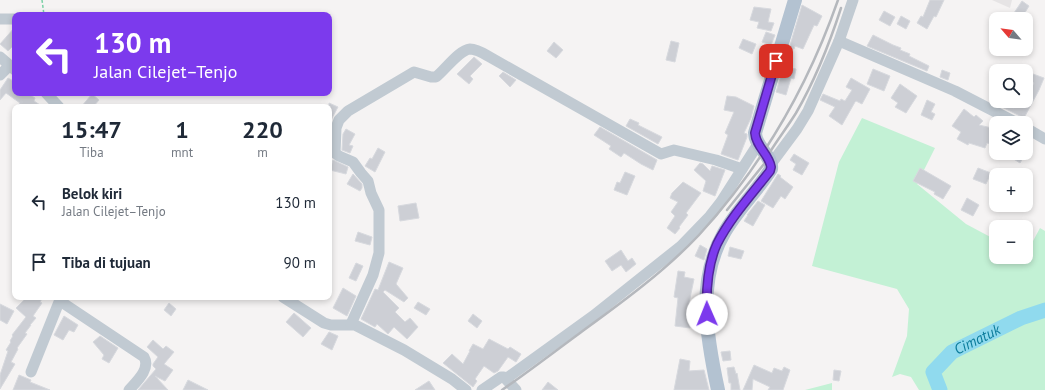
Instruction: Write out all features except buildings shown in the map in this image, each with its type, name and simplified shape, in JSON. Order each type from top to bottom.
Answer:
[{"type":"main road","points":[[718,390],[707,326],[706,291],[711,264],[717,245],[723,233],[770,171],[771,164],[758,144],[755,136],[795,0]]},
{"type":"street","points":[[771,164],[802,123],[839,41],[853,0]]},
{"type":"street","points":[[0,19],[12,19]]},
{"type":"street","points":[[839,41],[966,97],[1003,116]]},
{"type":"street","points":[[350,324],[373,275],[378,258],[380,243],[379,210],[371,193],[368,181],[353,162],[335,153],[336,128],[339,120],[348,111],[414,72],[436,77],[448,64],[464,51],[469,49],[488,56],[661,154],[674,150],[716,160],[742,169]]},
{"type":"street","points":[[0,57],[12,68],[0,75]]},
{"type":"street","points":[[49,96],[56,104]]},
{"type":"street","points":[[1033,132],[1045,140]]},
{"type":"street","points":[[507,378],[593,316],[681,246],[716,209],[758,144]]},
{"type":"street","points":[[31,372],[60,300]]},
{"type":"street","points":[[61,300],[144,357],[146,362],[145,369],[129,390]]},
{"type":"street","points":[[288,300],[324,323],[331,325],[350,324],[404,350],[452,379],[465,390]]},
{"type":"street","points":[[482,390],[501,377],[507,378],[516,390]]},
{"type":"path","points":[[42,0],[44,12]]},
{"type":"shaded area","points":[[992,0],[1012,0],[1010,8]]},
{"type":"green space","points":[[862,118],[935,148],[917,184],[966,224],[989,236],[989,264],[1033,264],[1033,241],[1040,228],[1045,231],[1045,390],[919,390],[911,377],[900,374],[892,377],[907,336],[909,309],[897,289],[812,266],[839,162]]},
{"type":"green space","points":[[832,383],[832,390],[805,390]]},
{"type":"waterway","name":"Cimatuk","points":[[940,390],[933,372],[952,352],[1021,318],[1045,310]]},
{"type":"railway","points":[[502,390],[642,287],[686,249],[722,209],[743,182],[762,153],[797,94],[826,32],[838,0]]},
{"type":"railway","points":[[727,210],[768,159],[770,152],[796,113],[821,62],[841,8]]},
{"type":"route","points":[[707,314],[707,283],[712,257],[717,245],[728,226],[770,171],[771,164],[756,140],[755,133],[776,61]]}]
